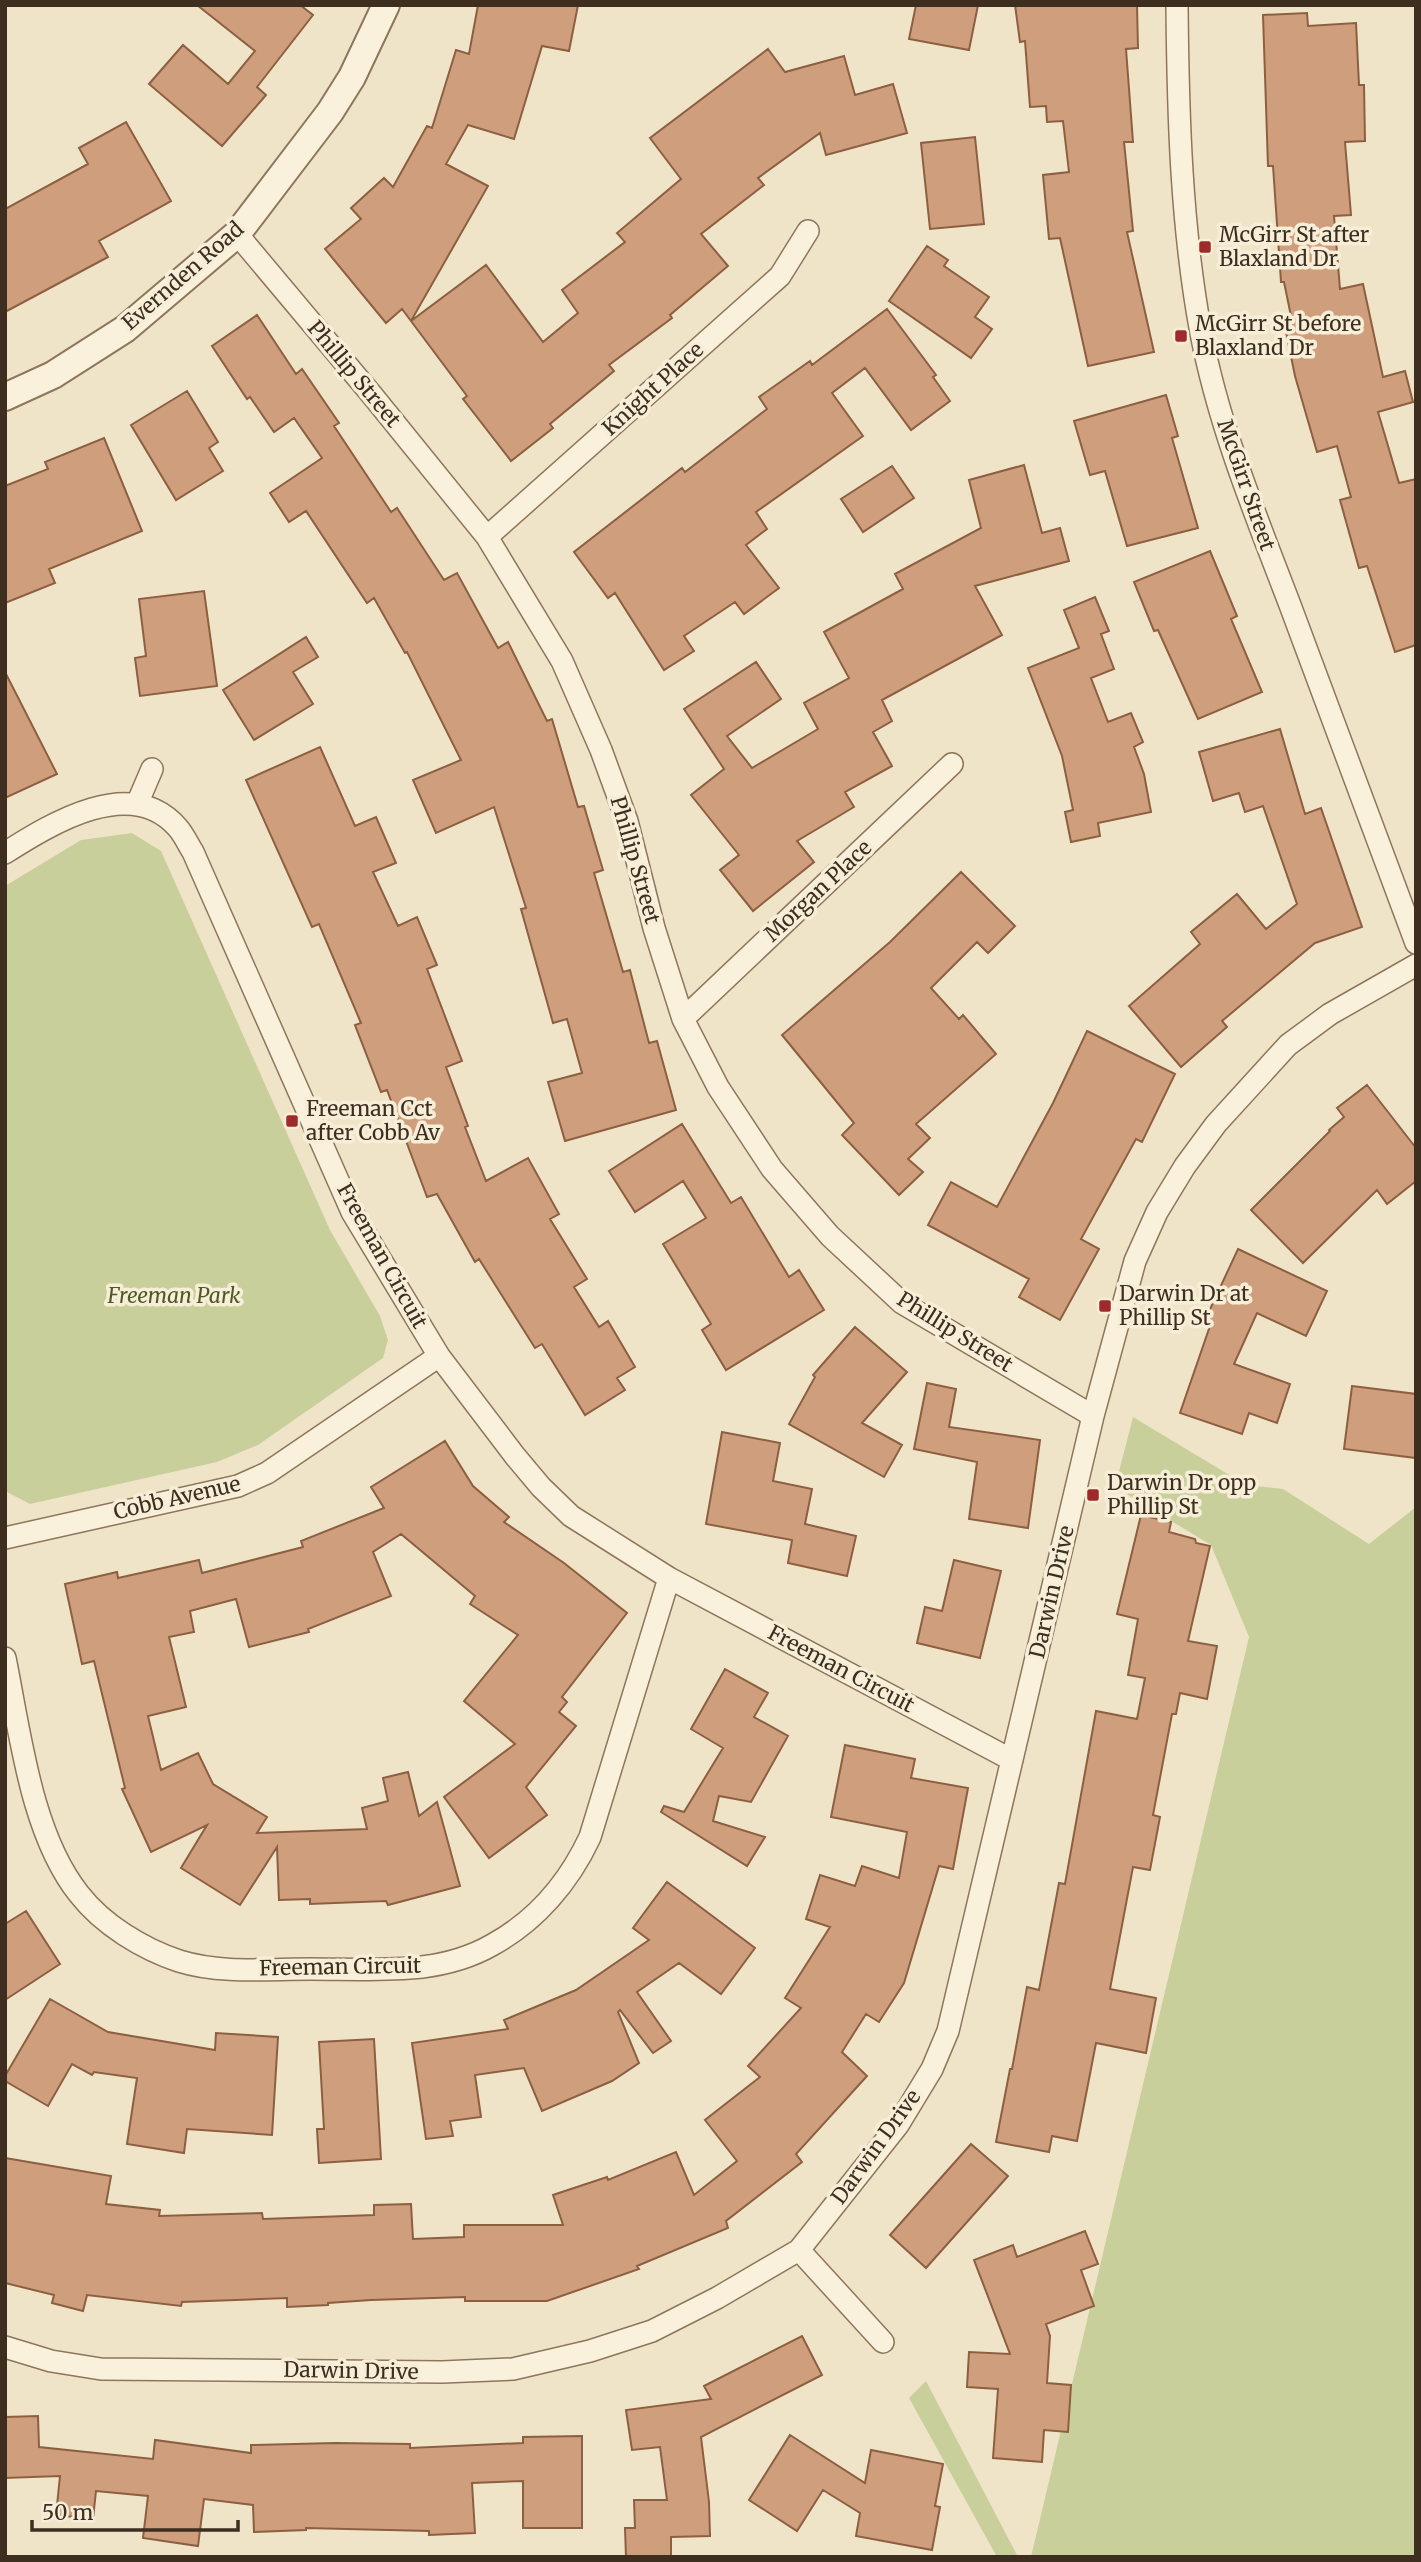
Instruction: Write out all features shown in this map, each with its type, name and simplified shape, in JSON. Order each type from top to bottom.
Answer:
[{"type":"street","name":"Evernden Road","points":[[5,397],[53,375],[125,329],[237,234],[330,112],[352,77],[386,5]]},
{"type":"street","name":"McGirr Street","points":[[1177,5],[1190,264],[1217,401],[1254,510],[1416,943]]},
{"type":"street","name":"Knight Place","points":[[487,537],[780,276],[808,231]]},
{"type":"street","name":"Phillip Street","points":[[237,234],[487,537],[562,661],[601,750],[627,821],[654,928],[683,1019],[718,1087],[772,1169],[830,1236],[902,1303],[1093,1416]]},
{"type":"street","name":"Morgan Place","points":[[683,1019],[953,764]]},
{"type":"street","points":[[5,853],[82,812],[112,803],[137,804],[152,769]]},
{"type":"street","name":"Freeman Circuit","points":[[137,804],[159,813],[178,828],[193,852],[352,1212],[439,1356],[541,1487],[571,1516],[669,1578],[1012,1760]]},
{"type":"street","name":"Darwin Drive","points":[[5,2347],[51,2361],[101,2369],[442,2372],[513,2369],[590,2351],[652,2331],[718,2298],[799,2250],[898,2125],[932,2069],[948,2031],[1093,1416],[1136,1261],[1157,1212],[1185,1166],[1216,1124],[1288,1045],[1330,1014],[1416,965]]},
{"type":"street","name":"Cobb Avenue","points":[[5,1538],[238,1486],[267,1474],[439,1356]]},
{"type":"street","name":"Freeman Circuit","points":[[5,1658],[32,1794],[52,1849],[79,1894],[111,1924],[143,1947],[181,1961],[217,1969],[423,1967],[458,1959],[491,1946],[518,1929],[555,1894],[578,1863],[590,1837],[669,1578]]},
{"type":"street","points":[[799,2250],[883,2342]]},
{"type":"green space","name":"Freeman Park","points":[[132,833],[161,851],[330,1230],[380,1316],[388,1340],[383,1358],[258,1445],[217,1462],[30,1504],[5,1491],[5,886],[81,840]]},
{"type":"green space","points":[[1133,1417],[1246,1485],[1283,1489],[1369,1544],[1416,1507],[1416,2557],[1031,2557],[1249,1637],[1211,1545],[1115,1487]]},
{"type":"green space","points":[[926,2381],[1018,2557],[997,2557],[909,2398]]},
{"type":"building","points":[[197,5],[300,5],[313,15],[257,87],[266,95],[222,146],[149,84],[183,45],[228,84],[255,51]]},
{"type":"building","points":[[478,5],[578,5],[569,51],[542,46],[514,139],[468,125],[446,164],[488,186],[411,321],[402,309],[386,323],[325,249],[361,219],[351,208],[384,178],[393,187],[427,126],[432,128],[456,50],[469,54]]},
{"type":"building","points":[[916,5],[978,5],[969,50],[909,39]]},
{"type":"building","points":[[1015,5],[1137,5],[1138,48],[1126,49],[1133,142],[1124,142],[1133,231],[1127,232],[1154,352],[1088,366],[1060,238],[1049,239],[1043,175],[1069,172],[1063,121],[1047,122],[1046,106],[1030,107],[1025,41],[1020,42]]},
{"type":"building","points":[[1307,13],[1308,26],[1356,23],[1359,85],[1364,85],[1365,141],[1345,142],[1351,215],[1334,216],[1340,289],[1363,284],[1383,377],[1405,371],[1413,402],[1378,412],[1399,483],[1416,479],[1416,645],[1395,652],[1367,566],[1359,568],[1340,500],[1351,497],[1337,446],[1317,452],[1295,376],[1284,322],[1292,321],[1284,282],[1281,282],[1273,166],[1268,166],[1263,15]]},
{"type":"building","points":[[768,49],[785,72],[844,56],[855,95],[893,84],[907,133],[826,155],[820,133],[758,178],[764,185],[701,234],[728,266],[670,315],[672,318],[609,365],[614,371],[550,424],[553,428],[511,461],[463,399],[467,396],[411,321],[486,265],[543,342],[578,313],[562,290],[625,242],[617,233],[681,179],[650,138]]},
{"type":"building","points":[[126,122],[171,201],[99,241],[108,257],[5,312],[5,209],[88,164],[79,148]]},
{"type":"building","points":[[975,137],[984,224],[930,229],[921,143]]},
{"type":"building","points":[[927,246],[948,260],[944,266],[989,297],[975,317],[992,329],[971,358],[889,301]]},
{"type":"building","points":[[887,309],[936,375],[933,377],[950,401],[911,430],[865,368],[832,393],[863,436],[756,512],[767,529],[746,545],[779,588],[744,614],[735,602],[684,636],[694,651],[664,670],[615,593],[608,598],[574,552],[682,468],[685,472],[767,409],[759,397],[810,361],[812,365]]},
{"type":"building","points":[[257,315],[296,374],[302,369],[339,423],[334,426],[391,512],[397,508],[444,580],[457,573],[498,648],[508,642],[547,721],[552,719],[578,807],[584,806],[603,870],[594,873],[623,972],[630,970],[649,1043],[657,1041],[676,1110],[565,1141],[548,1082],[582,1073],[567,1019],[553,1023],[521,909],[526,908],[494,807],[436,833],[413,780],[461,760],[407,652],[405,653],[374,598],[367,603],[306,511],[289,522],[270,493],[322,458],[294,418],[274,432],[250,397],[247,399],[212,346]]},
{"type":"building","points":[[187,391],[218,442],[209,448],[223,471],[176,500],[131,425]]},
{"type":"building","points":[[1166,395],[1178,436],[1172,438],[1198,528],[1127,546],[1105,471],[1090,475],[1074,421]]},
{"type":"building","points":[[104,438],[142,531],[49,569],[55,583],[5,603],[5,486],[48,469],[45,462]]},
{"type":"building","points":[[1024,465],[1042,533],[1060,528],[1069,561],[975,586],[1002,635],[882,700],[892,721],[873,732],[892,766],[845,792],[854,807],[797,841],[814,862],[753,911],[720,870],[739,855],[691,795],[724,769],[684,709],[756,662],[781,699],[727,736],[752,768],[818,729],[804,703],[849,678],[824,632],[903,589],[895,574],[981,528],[969,480]]},
{"type":"building","points":[[892,466],[914,498],[863,532],[841,499]]},
{"type":"building","points":[[1210,551],[1237,616],[1231,619],[1262,692],[1198,719],[1158,630],[1154,631],[1134,582]]},
{"type":"building","points":[[204,591],[217,686],[140,696],[135,658],[146,656],[139,599]]},
{"type":"building","points":[[1095,597],[1109,631],[1101,634],[1114,669],[1091,678],[1108,722],[1131,713],[1143,742],[1134,747],[1144,774],[1151,812],[1098,823],[1100,836],[1071,842],[1065,812],[1073,810],[1062,756],[1028,668],[1079,648],[1064,610]]},
{"type":"building","points":[[306,637],[318,657],[293,672],[313,704],[254,740],[223,690]]},
{"type":"building","points":[[5,672],[57,774],[5,798]]},
{"type":"building","points":[[1280,729],[1305,814],[1321,808],[1362,927],[1315,943],[1222,1021],[1227,1027],[1181,1067],[1129,1006],[1200,944],[1191,932],[1237,894],[1266,929],[1297,904],[1263,806],[1245,812],[1239,793],[1213,801],[1199,752]]},
{"type":"building","points":[[320,747],[355,826],[376,817],[396,863],[373,872],[398,926],[417,917],[437,965],[427,969],[462,1061],[446,1067],[486,1181],[528,1158],[559,1214],[550,1219],[587,1279],[574,1287],[599,1327],[608,1321],[635,1367],[617,1378],[625,1390],[585,1415],[542,1344],[535,1348],[479,1259],[475,1262],[437,1194],[427,1197],[387,1090],[381,1092],[355,1025],[361,1023],[319,924],[312,927],[246,780]]},
{"type":"building","points":[[961,872],[1015,926],[988,953],[977,942],[931,988],[959,1019],[963,1015],[996,1054],[916,1124],[930,1138],[908,1159],[923,1172],[899,1195],[842,1135],[854,1123],[782,1035],[890,942]]},
{"type":"building","points":[[1087,1031],[1175,1074],[1142,1142],[1136,1139],[1081,1239],[1099,1249],[1060,1320],[1019,1297],[1029,1279],[928,1225],[951,1182],[997,1207],[1053,1103]]},
{"type":"building","points":[[1367,1085],[1416,1148],[1416,1181],[1387,1204],[1377,1190],[1303,1263],[1251,1210],[1344,1117],[1337,1108]]},
{"type":"building","points":[[682,1124],[731,1203],[741,1197],[789,1277],[799,1270],[824,1310],[726,1370],[702,1330],[711,1324],[663,1244],[706,1218],[683,1181],[635,1212],[609,1171]]},
{"type":"building","points":[[1238,1249],[1327,1291],[1306,1336],[1257,1313],[1234,1364],[1290,1384],[1277,1423],[1249,1413],[1242,1434],[1180,1413],[1211,1323],[1205,1320]]},
{"type":"building","points":[[855,1327],[907,1372],[862,1423],[902,1445],[884,1477],[789,1424],[815,1377],[813,1375]]},
{"type":"building","points":[[927,1383],[956,1389],[949,1427],[1040,1440],[1028,1528],[969,1519],[977,1462],[914,1449]]},
{"type":"building","points":[[1352,1386],[1416,1394],[1416,1458],[1344,1449]]},
{"type":"building","points":[[722,1432],[780,1443],[773,1481],[812,1489],[805,1524],[856,1536],[847,1576],[788,1563],[792,1540],[706,1524]]},
{"type":"building","points":[[445,1441],[473,1486],[509,1517],[504,1522],[564,1563],[627,1613],[562,1697],[567,1702],[559,1712],[576,1726],[526,1787],[547,1815],[489,1858],[444,1797],[515,1744],[464,1701],[518,1635],[470,1604],[475,1596],[401,1534],[373,1552],[391,1596],[308,1629],[309,1632],[249,1647],[236,1599],[190,1611],[194,1632],[169,1637],[186,1707],[148,1716],[161,1770],[198,1753],[213,1784],[267,1817],[257,1833],[367,1829],[362,1808],[388,1801],[383,1778],[408,1772],[419,1816],[437,1802],[460,1886],[388,1905],[386,1901],[310,1904],[310,1899],[279,1900],[277,1847],[240,1905],[181,1868],[207,1825],[151,1852],[122,1789],[125,1788],[94,1661],[82,1664],[65,1584],[117,1572],[118,1578],[199,1560],[202,1573],[303,1547],[301,1541],[384,1508],[371,1487]]},
{"type":"building","points":[[1141,1515],[1171,1522],[1169,1532],[1210,1546],[1188,1641],[1217,1646],[1207,1699],[1180,1693],[1176,1714],[1172,1714],[1153,1815],[1160,1817],[1150,1870],[1133,1867],[1110,1989],[1156,1998],[1146,2053],[1096,2043],[1077,2141],[1052,2136],[1049,2152],[996,2142],[1027,1987],[1039,1990],[1059,1883],[1065,1884],[1096,1711],[1137,1719],[1145,1678],[1128,1675],[1138,1619],[1117,1614]]},
{"type":"building","points":[[954,1560],[1001,1571],[980,1658],[917,1643],[925,1607],[942,1611]]},
{"type":"building","points":[[725,1669],[768,1693],[754,1717],[788,1736],[751,1802],[719,1796],[713,1821],[765,1837],[747,1866],[661,1812],[664,1806],[684,1812],[723,1748],[691,1729]]},
{"type":"building","points":[[845,1745],[915,1759],[911,1778],[968,1788],[953,1869],[939,1866],[904,1983],[879,2022],[866,2014],[842,2052],[867,2076],[796,2154],[802,2162],[726,2221],[728,2228],[637,2266],[639,2269],[547,2301],[465,2301],[465,2297],[371,2300],[287,2307],[287,2298],[182,2302],[181,2306],[87,2295],[83,2311],[52,2303],[54,2295],[5,2283],[5,2158],[111,2176],[106,2204],[160,2210],[159,2216],[262,2213],[263,2219],[374,2215],[374,2205],[411,2204],[413,2239],[464,2237],[464,2225],[563,2225],[553,2195],[607,2177],[608,2180],[676,2152],[694,2195],[737,2161],[705,2120],[760,2077],[748,2066],[801,2008],[785,1998],[830,1927],[806,1919],[820,1875],[855,1886],[862,1866],[899,1878],[907,1832],[831,1817]]},
{"type":"building","points":[[667,1882],[755,1948],[721,1994],[679,1963],[637,1992],[671,2041],[653,2053],[620,2010],[618,2012],[639,2063],[612,2081],[542,2111],[524,2068],[475,2075],[481,2117],[450,2121],[453,2136],[426,2139],[412,2043],[508,2029],[504,2020],[576,1990],[649,1940],[633,1928]]},
{"type":"building","points":[[26,1911],[60,1964],[5,2000],[5,1924]]},
{"type":"building","points":[[50,1999],[108,2032],[215,2050],[216,2033],[278,2037],[272,2135],[187,2129],[184,2153],[127,2144],[137,2078],[94,2072],[92,2075],[72,2064],[48,2106],[5,2081],[5,2076]]},
{"type":"building","points":[[374,2039],[381,2159],[319,2163],[317,2129],[324,2129],[319,2042]]},
{"type":"building","points":[[971,2144],[1008,2176],[926,2268],[890,2235]]},
{"type":"building","points":[[1085,2231],[1098,2264],[1081,2270],[1094,2306],[1046,2324],[1050,2336],[1047,2383],[1071,2385],[1068,2432],[1044,2430],[1042,2462],[993,2458],[998,2389],[967,2387],[969,2352],[1010,2354],[974,2260],[1013,2245],[1017,2257]]},
{"type":"building","points":[[802,2336],[822,2375],[701,2437],[710,2536],[671,2537],[671,2557],[626,2557],[625,2528],[635,2528],[634,2500],[667,2500],[660,2447],[632,2450],[626,2410],[711,2399],[704,2386]]},
{"type":"building","points":[[38,2416],[39,2447],[153,2459],[155,2440],[251,2453],[251,2445],[410,2444],[410,2448],[523,2443],[523,2437],[582,2436],[582,2528],[523,2528],[523,2481],[472,2483],[475,2533],[429,2535],[429,2531],[306,2528],[254,2532],[253,2505],[204,2499],[198,2546],[143,2538],[148,2496],[96,2491],[93,2519],[56,2515],[60,2476],[5,2478],[5,2417]]},
{"type":"building","points":[[790,2435],[865,2483],[871,2450],[943,2464],[935,2506],[940,2507],[932,2550],[856,2536],[860,2513],[823,2490],[797,2531],[749,2500]]},
{"type":"place","name":"McGirr St after Blaxland Dr","points":[[1205,247]]},
{"type":"place","name":"McGirr St before Blaxland Dr","points":[[1181,336]]},
{"type":"place","name":"Freeman Cct after Cobb Av","points":[[292,1121]]},
{"type":"place","name":"Darwin Dr at Phillip St","points":[[1105,1306]]},
{"type":"place","name":"Darwin Dr opp Phillip St","points":[[1093,1495]]}]
